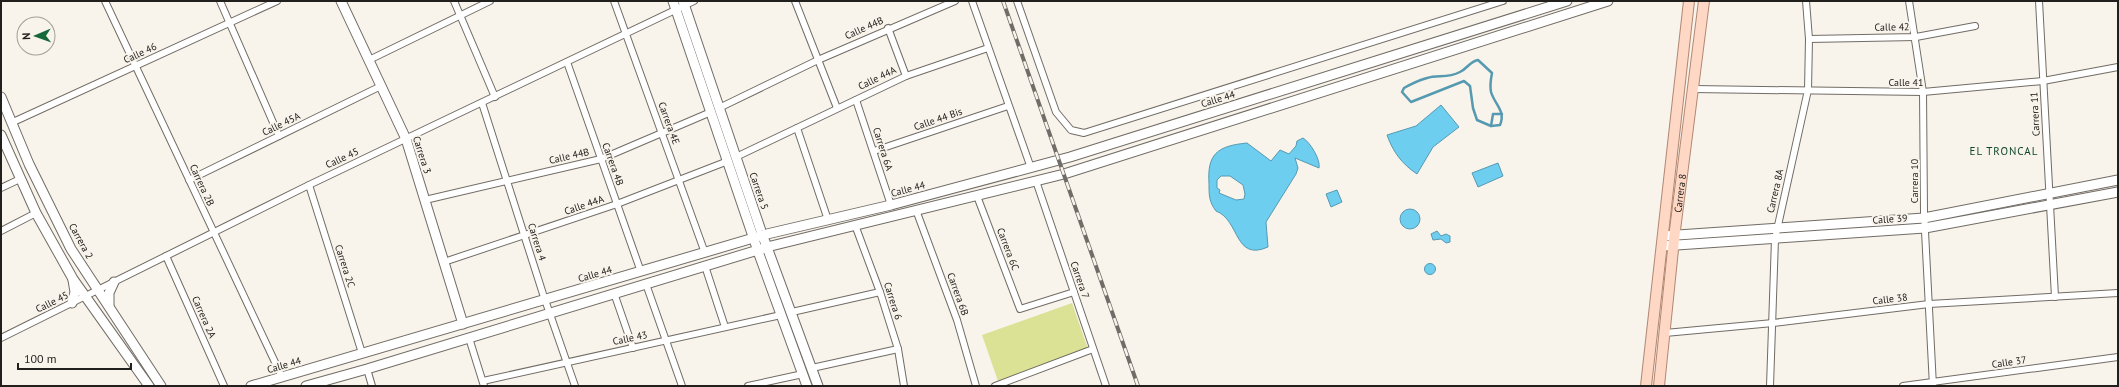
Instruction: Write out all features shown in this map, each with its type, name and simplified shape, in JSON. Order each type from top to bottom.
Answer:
[{"type":"main road","name":"Carrera 3","points":[[342,1],[406,139],[463,324]]},
{"type":"main road","name":"Calle 44","points":[[251,386],[758,237],[891,205],[1030,168],[1566,1]]},
{"type":"main road","points":[[306,386],[367,369],[768,247],[1070,172],[1608,1]]},
{"type":"main road","name":"Carrera 8","points":[[1646,386],[1689,1]]},
{"type":"main road","name":"Carrera 8","points":[[1659,386],[1675,235],[1704,1]]},
{"type":"main road","name":"Carrera 5","points":[[679,4],[758,237],[758,250],[808,386]]},
{"type":"main road","name":"Carrera 2","points":[[1,97],[29,164],[71,249],[162,386]]},
{"type":"main road","points":[[1,135],[36,213],[73,279],[149,386]]},
{"type":"main road","name":"Calle 39","points":[[1663,236],[1924,218],[2118,180]]},
{"type":"main road","name":"Calle 39","points":[[1662,246],[1925,228],[2118,192]]},
{"type":"main road","name":"Carrera 5","points":[[758,237],[768,247],[818,386]]},
{"type":"main road","points":[[72,303],[75,292],[73,279]]},
{"type":"main road","points":[[109,305],[109,293],[114,282]]},
{"type":"main road","points":[[317,367],[322,382]]},
{"type":"street","name":"Carrera 2B","points":[[105,1],[282,377]]},
{"type":"street","points":[[220,1],[279,136]]},
{"type":"street","name":"Calle 46","points":[[11,123],[277,1]]},
{"type":"street","points":[[454,1],[461,14],[495,97]]},
{"type":"street","points":[[369,60],[490,1]]},
{"type":"street","name":"Carrera 4E","points":[[614,1],[705,253]]},
{"type":"street","name":"Calle 45","points":[[1,338],[309,185],[626,34],[679,4],[694,1]]},
{"type":"street","points":[[795,1],[836,108]]},
{"type":"street","name":"Calle 44B","points":[[425,200],[601,159],[715,110],[888,28],[955,1]]},
{"type":"street","points":[[972,1],[1030,168]]},
{"type":"street","points":[[1017,1],[1056,112],[1071,130],[1084,134],[1503,1]]},
{"type":"street","name":"Carrera 8A","points":[[1770,386],[1776,228],[1808,90],[1809,39],[1806,1]]},
{"type":"street","name":"Carrera 10","points":[[1909,1],[1916,37],[1923,92],[1924,218],[1933,384]]},
{"type":"street","name":"Carrera 11","points":[[2039,1],[2055,297]]},
{"type":"street","name":"Calle 42","points":[[1809,39],[1916,37],[1975,26]]},
{"type":"street","points":[[888,28],[906,76]]},
{"type":"street","name":"Calle 44A","points":[[444,262],[617,204],[679,180],[732,159],[836,108],[906,76],[988,48]]},
{"type":"street","name":"Carrera 4B","points":[[567,62],[641,272]]},
{"type":"street","name":"Calle 41","points":[[1693,89],[1923,92],[2043,80],[2118,67]]},
{"type":"street","name":"Calle 45A","points":[[189,180],[381,86]]},
{"type":"street","name":"Carrera 6A","points":[[856,100],[891,205]]},
{"type":"street","name":"Carrera 4","points":[[482,103],[549,313],[575,386]]},
{"type":"street","name":"Calle 44 Bis","points":[[874,152],[1008,106]]},
{"type":"street","points":[[797,128],[828,220]]},
{"type":"street","points":[[1,188],[20,179]]},
{"type":"street","name":"Carrera 7","points":[[1036,181],[1106,386]]},
{"type":"street","name":"Carrera 2C","points":[[309,185],[362,353]]},
{"type":"street","name":"Carrera 6C","points":[[977,196],[1020,309],[1074,292]]},
{"type":"street","name":"Carrera 6B","points":[[916,210],[957,320],[976,386]]},
{"type":"street","points":[[1,230],[36,213]]},
{"type":"street","name":"Carrera 6","points":[[855,225],[880,292],[898,349],[904,386]]},
{"type":"street","name":"Carrera 2A","points":[[166,256],[224,386]]},
{"type":"street","points":[[705,266],[725,327]]},
{"type":"street","points":[[646,284],[682,386]]},
{"type":"street","points":[[792,312],[880,292]]},
{"type":"street","points":[[614,293],[633,348]]},
{"type":"street","name":"Calle 38","points":[[1665,333],[1929,304],[2118,293]]},
{"type":"street","name":"Calle 43","points":[[484,383],[567,362],[782,315]]},
{"type":"street","points":[[469,338],[484,383]]},
{"type":"street","points":[[812,368],[898,349]]},
{"type":"street","points":[[995,386],[1009,384],[1093,349]]},
{"type":"street","name":"Calle 37","points":[[1904,386],[1933,384],[2118,357]]},
{"type":"street","points":[[367,369],[372,386]]},
{"type":"street","points":[[748,386],[803,374]]},
{"type":"green space","points":[[1072,303],[1088,349],[998,381],[982,335]]},
{"type":"water","points":[[1441,105],[1459,127],[1433,147],[1417,174],[1399,157],[1392,147],[1387,135],[1416,126]]},
{"type":"water","points":[[1303,138],[1309,143],[1317,156],[1319,168],[1295,158],[1298,168],[1296,174],[1266,222],[1268,247],[1257,250],[1249,249],[1243,245],[1224,216],[1216,211],[1212,205],[1209,195],[1209,174],[1212,159],[1221,149],[1228,146],[1247,143],[1271,161],[1280,150],[1289,154],[1296,146],[1297,141]],"holes":[[[1221,176],[1230,176],[1243,185],[1245,194],[1244,199],[1236,200],[1219,193],[1220,190],[1217,188],[1217,180]]]},
{"type":"water","points":[[1498,163],[1503,176],[1478,187],[1472,173]]},
{"type":"water","points":[[1337,190],[1342,202],[1331,207],[1326,194]]},
{"type":"water","points":[[1410,209],[1417,212],[1420,219],[1417,226],[1410,229],[1403,226],[1400,219],[1403,212]]},
{"type":"water","points":[[1437,231],[1441,236],[1446,234],[1450,236],[1450,242],[1446,243],[1441,239],[1433,240],[1431,234]]},
{"type":"water","points":[[1428,264],[1432,264],[1434,265],[1434,273],[1428,274],[1425,271],[1425,267]]},
{"type":"waterway","points":[[1478,60],[1492,73],[1491,92],[1501,112],[1502,120],[1500,125],[1491,126],[1477,120],[1473,108],[1470,86],[1464,81],[1411,102],[1402,92],[1404,88],[1424,79],[1455,74],[1478,60]]},
{"type":"waterway","points":[[1491,126],[1493,114],[1502,114]]},
{"type":"railway","points":[[1003,1],[1138,386]]},
{"type":"district","name":"EL TRONCAL","points":[[2004,151]]}]
